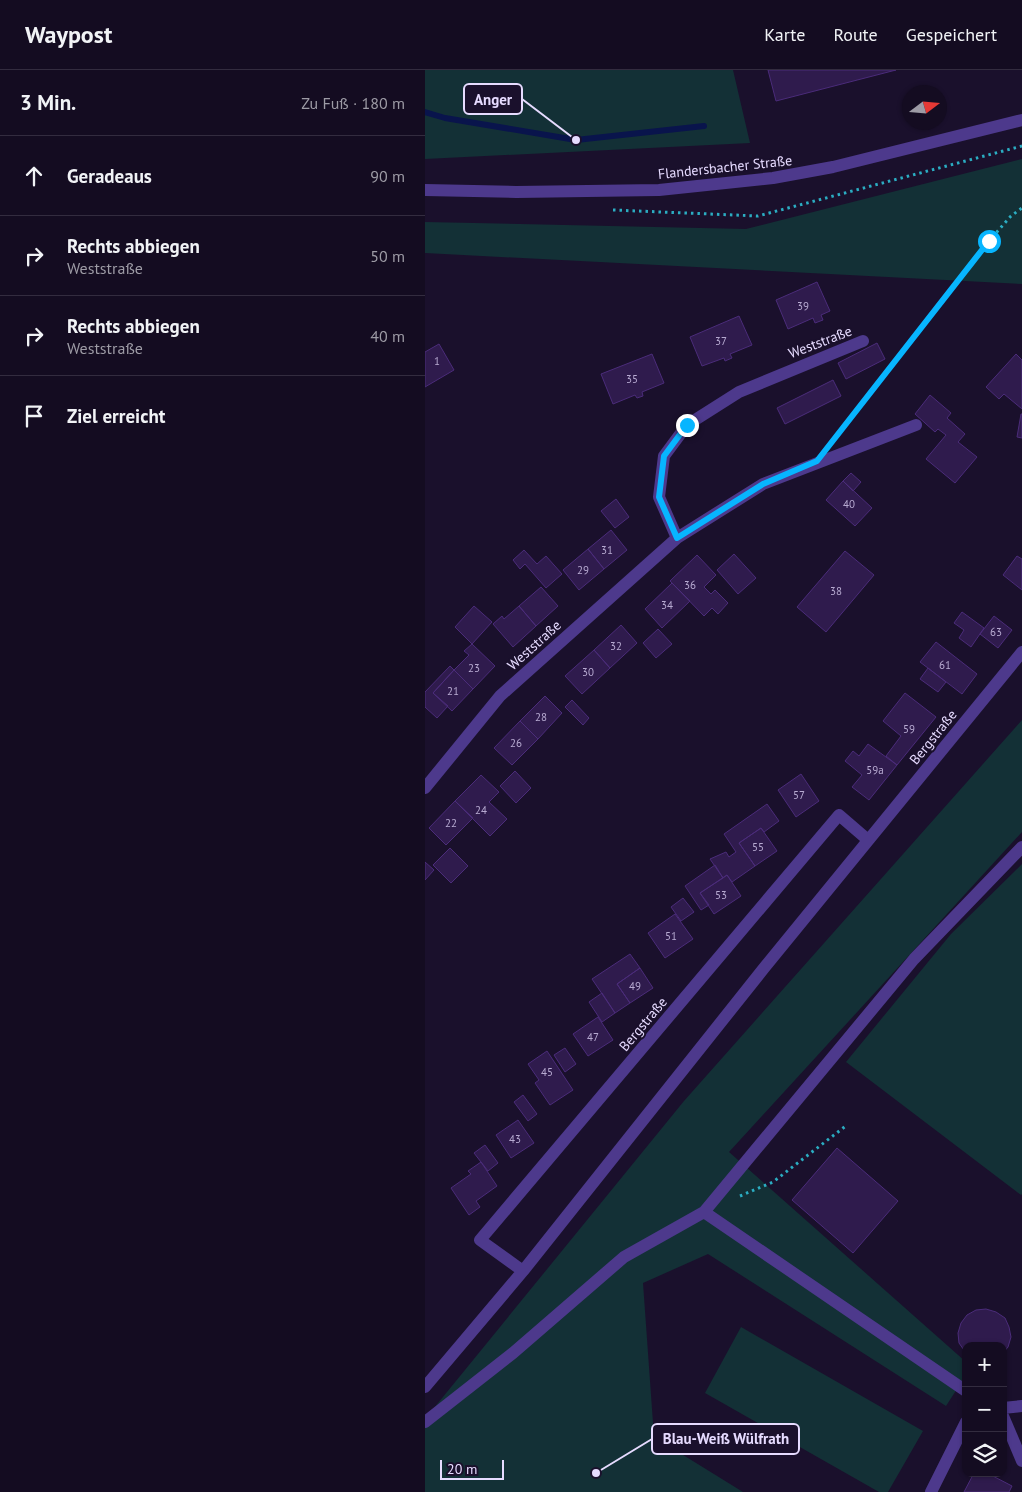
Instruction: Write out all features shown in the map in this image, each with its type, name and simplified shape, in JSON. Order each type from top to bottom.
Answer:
[{"type":"street","name":"Flandersbacher Straße","points":[[425,190],[516,192],[659,190],[773,178],[833,167],[1022,120]]},
{"type":"street","name":"Weststraße","points":[[677,538],[659,497],[664,456],[687,425],[739,392],[863,341]]},
{"type":"street","name":"Weststraße","points":[[425,788],[500,696],[677,538],[763,484],[917,425]]},
{"type":"street","name":"Bergstraße","points":[[425,1387],[523,1271],[763,968],[1022,652]]},
{"type":"street","name":"Bergstraße","points":[[523,1271],[480,1240],[839,815],[868,840]]},
{"type":"street","points":[[425,1422],[513,1353],[624,1257],[704,1212],[914,959],[1022,847]]},
{"type":"street","points":[[704,1212],[962,1388]]},
{"type":"street","points":[[1007,1408],[1022,1406]]},
{"type":"street","points":[[1007,1425],[1022,1461]]},
{"type":"street","points":[[931,1492],[962,1430]]},
{"type":"path","points":[[835,438],[989,241],[1011,216],[1022,208]]},
{"type":"path","points":[[738,1197],[773,1182],[847,1125]]},
{"type":"green space","points":[[425,70],[733,70],[750,143],[425,159]]},
{"type":"green space","points":[[1022,159],[1022,284],[425,253],[425,222],[746,229]]},
{"type":"green space","points":[[1022,720],[1022,832],[729,1152],[962,1358],[962,1381],[946,1406],[708,1254],[643,1283],[654,1437],[743,1492],[425,1492],[425,1419],[684,1101]]},
{"type":"green space","points":[[1022,864],[1021,1195],[846,1062],[951,934]]},
{"type":"green space","points":[[741,1327],[923,1431],[888,1492],[879,1492],[705,1393]]},
{"type":"building","points":[[768,70],[896,70],[776,101]]},
{"type":"building","points":[[817,282],[830,311],[821,315],[823,320],[815,323],[813,318],[788,329],[776,300]]},
{"type":"building","points":[[739,316],[752,345],[730,354],[732,358],[725,361],[724,358],[702,366],[690,337]]},
{"type":"building","points":[[877,343],[885,359],[846,379],[838,363]]},
{"type":"building","points":[[439,344],[454,370],[425,387],[425,352]]},
{"type":"building","points":[[652,354],[664,383],[642,392],[643,396],[637,398],[635,395],[613,404],[601,374]]},
{"type":"building","points":[[1016,354],[1022,360],[1022,409],[1004,394],[999,399],[986,387]]},
{"type":"building","points":[[833,380],[841,396],[785,424],[777,408]]},
{"type":"building","points":[[930,395],[951,413],[947,418],[965,434],[958,442],[977,457],[955,483],[926,459],[946,435],[938,429],[935,432],[915,414]]},
{"type":"building","points":[[1022,414],[1022,438],[1017,437]]},
{"type":"building","points":[[851,473],[861,482],[853,491],[843,481]]},
{"type":"building","points":[[843,481],[872,508],[855,526],[826,500]]},
{"type":"building","points":[[616,499],[629,517],[615,528],[601,511]]},
{"type":"building","points":[[611,530],[627,550],[604,569],[588,549]]},
{"type":"building","points":[[588,549],[604,569],[579,590],[563,570]]},
{"type":"building","points":[[524,550],[537,564],[546,556],[562,574],[546,588],[525,564],[520,569],[513,560]]},
{"type":"building","points":[[845,551],[874,575],[826,632],[797,607]]},
{"type":"building","points":[[734,554],[756,578],[738,594],[717,570]]},
{"type":"building","points":[[697,555],[716,575],[704,587],[711,594],[715,590],[728,603],[718,614],[712,608],[704,616],[670,581]]},
{"type":"building","points":[[1017,556],[1022,559],[1022,590],[1003,575]]},
{"type":"building","points":[[672,583],[690,601],[662,628],[645,609]]},
{"type":"building","points":[[541,587],[558,606],[536,626],[519,606]]},
{"type":"building","points":[[474,606],[492,622],[472,644],[455,627]]},
{"type":"building","points":[[519,606],[536,626],[513,647],[493,624],[502,616],[504,619]]},
{"type":"building","points":[[962,612],[984,628],[971,647],[959,638],[964,630],[954,623]]},
{"type":"building","points":[[994,616],[1012,630],[998,648],[980,634]]},
{"type":"building","points":[[621,625],[637,643],[610,668],[594,650]]},
{"type":"building","points":[[658,629],[672,644],[656,658],[643,643]]},
{"type":"building","points":[[936,642],[977,674],[962,694],[920,662]]},
{"type":"building","points":[[472,644],[495,666],[473,689],[454,670],[469,655],[464,651]]},
{"type":"building","points":[[594,650],[610,668],[582,694],[565,676]]},
{"type":"building","points":[[450,666],[454,670],[433,693],[448,706],[437,718],[425,707],[425,692]]},
{"type":"building","points":[[928,668],[946,682],[938,692],[920,679]]},
{"type":"building","points":[[454,670],[473,689],[452,711],[433,693]]},
{"type":"building","points":[[905,693],[936,717],[897,765],[886,756],[901,736],[883,721]]},
{"type":"building","points":[[545,696],[562,713],[538,739],[520,721]]},
{"type":"building","points":[[572,700],[589,718],[583,725],[565,707]]},
{"type":"building","points":[[520,721],[538,739],[512,765],[494,748]]},
{"type":"building","points":[[868,744],[897,765],[869,800],[852,787],[862,775],[845,761],[853,751],[859,756]]},
{"type":"building","points":[[515,771],[531,788],[516,803],[500,786]]},
{"type":"building","points":[[801,774],[819,801],[796,817],[778,790]]},
{"type":"building","points":[[481,775],[499,792],[489,802],[507,819],[490,836],[455,801]]},
{"type":"building","points":[[455,801],[473,818],[446,845],[429,828]]},
{"type":"building","points":[[767,804],[779,821],[764,832],[761,828],[739,843],[755,866],[732,882],[727,875],[723,878],[710,859],[726,852],[729,857],[736,852],[724,834]]},
{"type":"building","points":[[761,828],[777,851],[755,866],[739,843]]},
{"type":"building","points":[[450,848],[468,866],[451,883],[433,865]]},
{"type":"building","points":[[425,862],[434,870],[425,880]]},
{"type":"building","points":[[715,865],[723,878],[700,893],[709,905],[701,910],[685,886]]},
{"type":"building","points":[[727,875],[741,896],[714,914],[700,893]]},
{"type":"building","points":[[683,898],[694,912],[681,921],[671,907]]},
{"type":"building","points":[[675,914],[693,939],[665,958],[648,933]]},
{"type":"building","points":[[630,954],[640,968],[617,984],[630,1003],[615,1013],[592,979]]},
{"type":"building","points":[[640,968],[653,988],[630,1003],[617,984]]},
{"type":"building","points":[[602,993],[615,1013],[602,1022],[589,1002]]},
{"type":"building","points":[[598,1017],[613,1040],[588,1056],[573,1034]]},
{"type":"building","points":[[565,1048],[576,1064],[565,1072],[554,1055]]},
{"type":"building","points":[[547,1051],[573,1090],[550,1105],[535,1083],[539,1080],[528,1064]]},
{"type":"building","points":[[523,1095],[537,1114],[528,1121],[514,1102]]},
{"type":"building","points":[[518,1120],[534,1143],[511,1158],[496,1135]]},
{"type":"building","points":[[485,1145],[498,1163],[488,1171],[474,1153]]},
{"type":"building","points":[[837,1148],[898,1201],[853,1253],[792,1200]]},
{"type":"building","points":[[481,1162],[497,1186],[476,1201],[480,1207],[469,1215],[451,1188],[471,1174],[468,1171]]},
{"type":"building","points":[[986,1309],[996,1312],[1005,1318],[1011,1337],[1007,1348],[1007,1342],[962,1342],[962,1347],[959,1343],[958,1333],[961,1323],[967,1315],[976,1310]]},
{"type":"building","points":[[972,1477],[995,1477],[1012,1486],[1009,1492],[964,1492]]},
{"type":"waterway","points":[[425,112],[445,118],[576,140],[704,126]]},
{"type":"place","name":"Anger","points":[[576,140]]},
{"type":"place","name":"Blau-Weiß Wülfrath","points":[[596,1473]]},
{"type":"route","points":[[687,425],[664,456],[659,497],[677,538],[763,484],[817,461],[989,241]]}]
